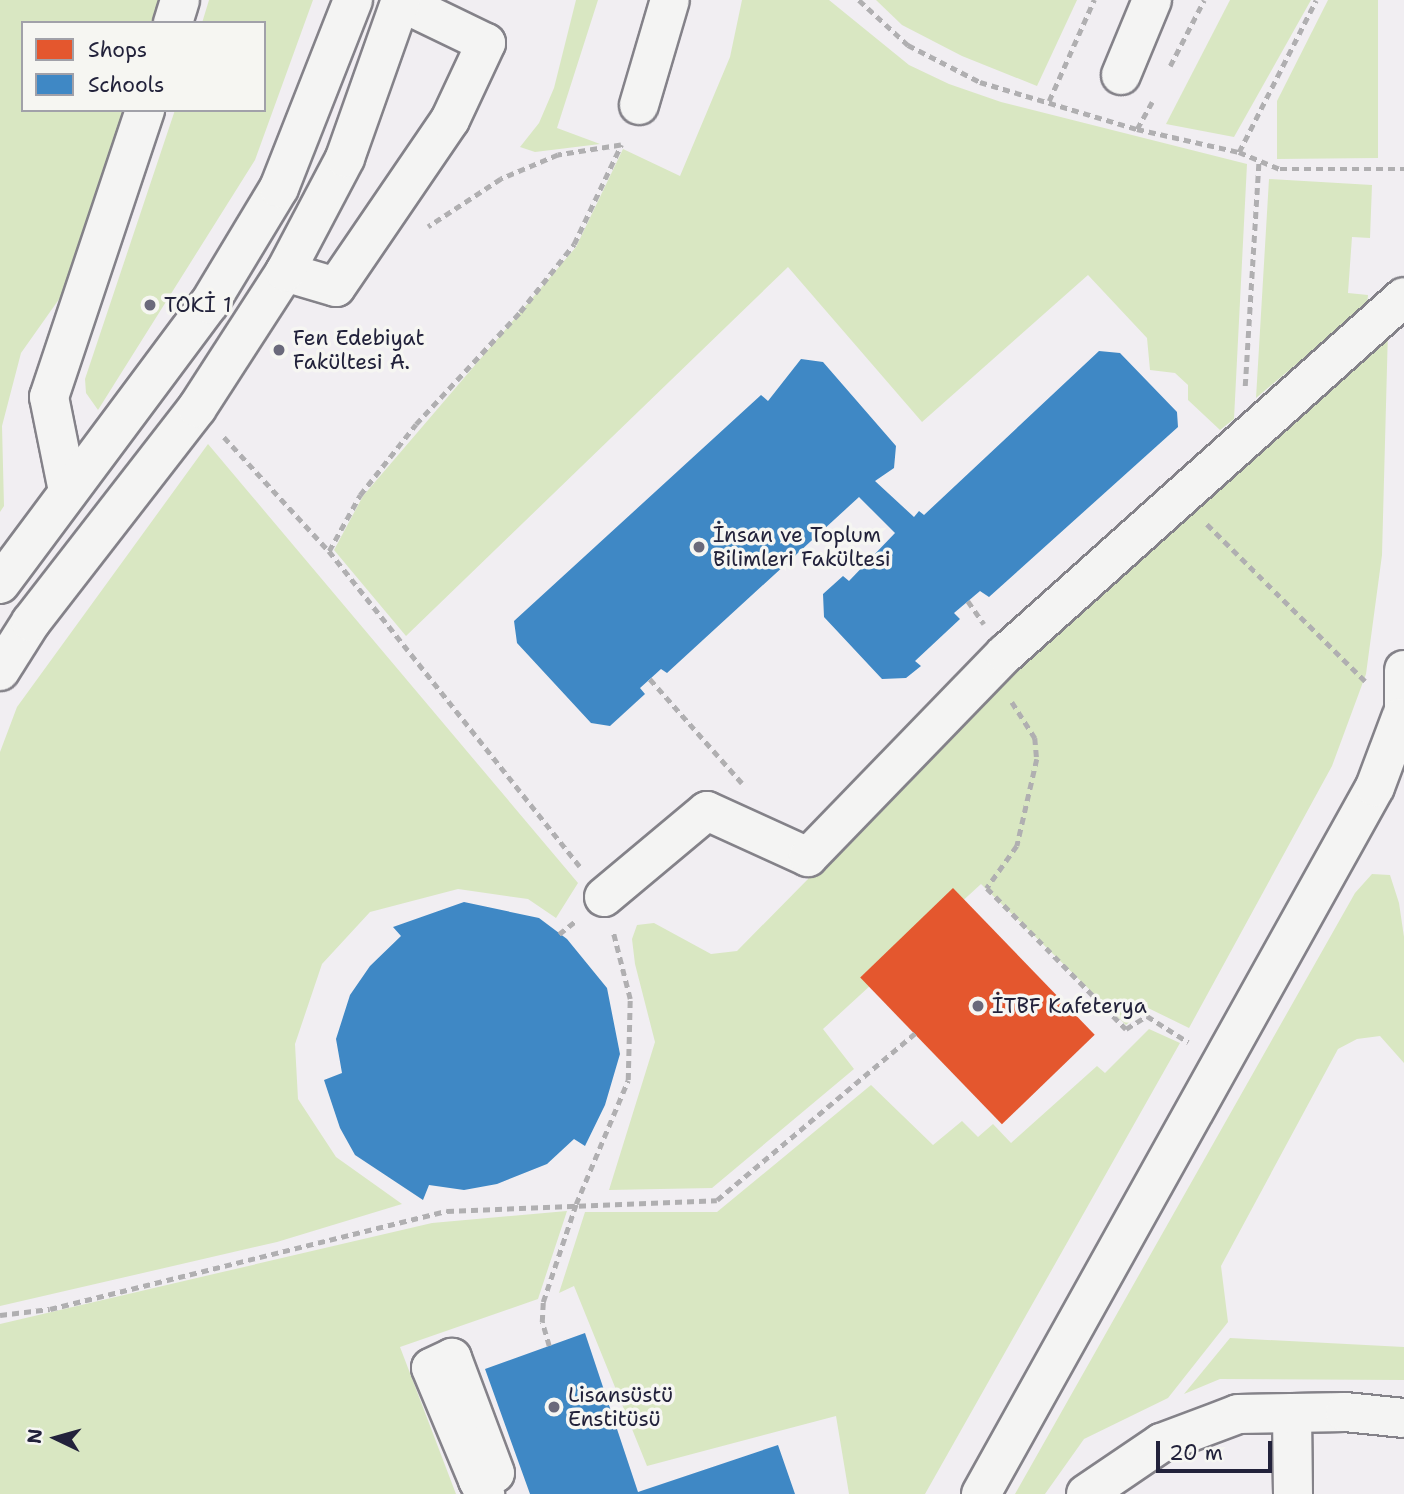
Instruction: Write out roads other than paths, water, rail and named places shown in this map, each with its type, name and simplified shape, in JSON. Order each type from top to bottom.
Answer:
[{"type":"street","points":[[174,21],[180,0]]},
{"type":"street","points":[[0,584],[209,304],[279,188],[353,0]]},
{"type":"street","points":[[639,105],[670,0]]},
{"type":"street","points":[[1121,75],[1152,0]]},
{"type":"street","points":[[0,671],[31,622],[197,408],[285,272],[345,158],[401,1],[486,43],[450,120],[336,287],[285,272]]},
{"type":"street","points":[[68,491],[49,397],[144,112]]},
{"type":"street","points":[[604,897],[707,811],[808,857],[988,675],[1005,654],[1404,297]]},
{"type":"street","points":[[981,1494],[1376,787],[1403,723],[1404,670]]},
{"type":"street","points":[[1086,1494],[1161,1443],[1238,1414],[1345,1412],[1404,1418]]},
{"type":"street","points":[[1292,1413],[1293,1494]]},
{"type":"place","name":"TOKİ 1","points":[[150,305]]},
{"type":"place","name":"Fen Edebiyat Fakültesi A.","points":[[279,350]]},
{"type":"place","name":"İnsan ve Toplum Bilimleri Fakültesi","points":[[699,547]]},
{"type":"place","name":"İTBF Kafeterya","points":[[978,1006]]},
{"type":"place","name":"Lisansüstü Enstitüsü","points":[[554,1407]]}]
